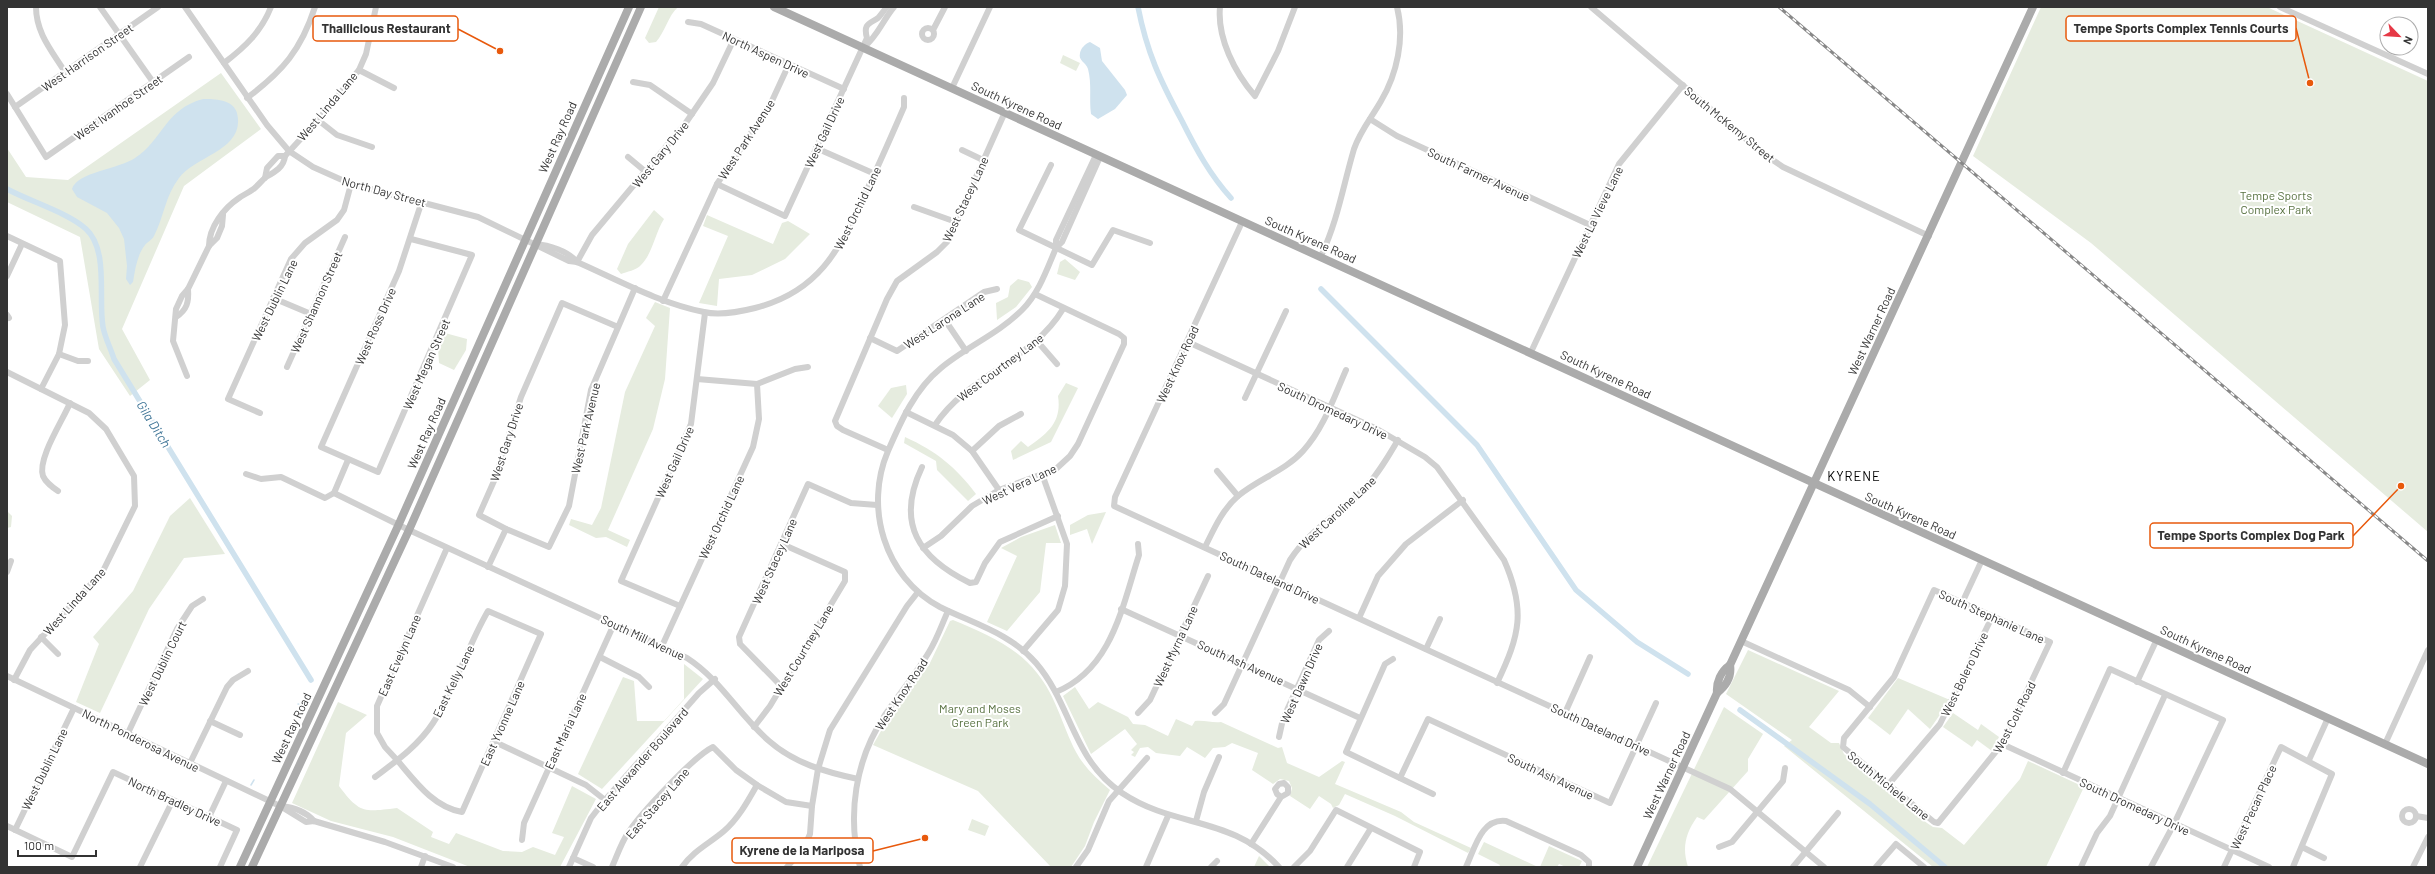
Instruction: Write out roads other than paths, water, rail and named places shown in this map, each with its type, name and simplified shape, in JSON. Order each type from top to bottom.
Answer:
[{"type":"main road","name":"West Ray Road","points":[[252,867],[275,804],[403,528],[525,240],[629,7]]},
{"type":"main road","name":"West Ray Road","points":[[240,867],[275,804],[536,244],[641,7]]},
{"type":"main road","name":"South Kyrene Road","points":[[774,7],[1242,222],[1321,256],[1813,484],[2428,764]]},
{"type":"main road","name":"West Warner Road","points":[[1637,867],[1717,693],[1724,688],[1729,677],[1730,665],[2034,7]]},
{"type":"street","points":[[36,7],[36,21],[41,34],[65,72]]},
{"type":"street","points":[[100,7],[152,82]]},
{"type":"street","name":"West Harrison Street","points":[[15,107],[158,7]]},
{"type":"street","name":"North Day Street","points":[[185,7],[247,98],[287,153],[313,167],[351,184],[422,201],[478,217],[525,240],[536,244],[546,245],[572,256],[577,262],[664,301],[705,313],[737,313]]},
{"type":"street","points":[[224,63],[246,46],[261,28],[271,7]]},
{"type":"street","points":[[247,98],[274,78],[292,57],[306,31],[315,7]]},
{"type":"street","name":"West Linda Lane","points":[[187,376],[173,341],[172,329],[176,317],[176,309],[182,296],[188,290],[209,246],[209,235],[215,222],[223,216],[229,205],[252,191],[265,178],[267,168],[278,156],[287,153],[318,120],[359,70],[366,54],[376,7]]},
{"type":"street","name":"West Gail Drive","points":[[717,184],[785,216],[867,38],[866,26],[868,22],[878,18],[887,7]]},
{"type":"street","name":"West Gail Drive","points":[[862,48],[873,40],[882,22],[894,7]]},
{"type":"street","points":[[933,30],[945,7]]},
{"type":"street","points":[[952,88],[990,7]]},
{"type":"street","points":[[1220,7],[1221,35],[1245,85],[1255,96],[1278,51],[1295,7]]},
{"type":"street","points":[[1321,256],[1336,222],[1354,148],[1389,86],[1397,60],[1400,38],[1397,7]]},
{"type":"street","name":"South McKemy Street","points":[[1591,7],[1761,152],[1784,168],[1929,236]]},
{"type":"street","points":[[2280,7],[2428,74]]},
{"type":"street","points":[[374,18],[411,25],[422,21]]},
{"type":"street","name":"North Aspen Drive","points":[[688,22],[701,24],[844,88]]},
{"type":"street","name":"West Gary Drive","points":[[577,262],[592,235],[646,172],[692,114],[714,83],[734,39]]},
{"type":"street","name":"West Ivanhoe Street","points":[[15,107],[46,157],[189,57]]},
{"type":"street","name":"West Park Avenue","points":[[664,301],[717,184],[771,103],[789,64]]},
{"type":"street","points":[[359,70],[394,88]]},
{"type":"street","points":[[633,82],[650,86],[692,114]]},
{"type":"street","name":"West La Vieve Lane","points":[[1530,352],[1624,156],[1683,85]]},
{"type":"street","points":[[7,94],[15,107]]},
{"type":"street","name":"West Orchid Lane","points":[[737,313],[775,302],[792,294],[822,270],[843,243],[904,107],[904,98]]},
{"type":"street","name":"West Stacey Lane","points":[[888,450],[843,430],[837,426],[835,421],[887,299],[898,281],[937,252],[946,242],[1005,112]]},
{"type":"street","name":"South Farmer Avenue","points":[[1370,119],[1397,136],[1590,225]]},
{"type":"street","points":[[318,120],[337,135],[372,147]]},
{"type":"street","points":[[816,148],[875,174]]},
{"type":"street","points":[[962,150],[983,160]]},
{"type":"street","points":[[1098,156],[1075,206],[1062,242],[1056,248],[1035,294],[1012,320],[933,375],[918,392],[906,412],[888,450],[880,472],[877,505],[882,534],[891,557],[902,574],[918,592],[948,611],[1005,637],[1023,650],[1041,670],[1056,692],[1084,754],[1100,773],[1118,790],[1139,803],[1168,816],[1196,821],[1228,831],[1251,844],[1279,867]]},
{"type":"street","points":[[628,157],[646,172]]},
{"type":"street","points":[[1051,165],[1019,230],[1092,265],[1113,230],[1150,244]]},
{"type":"street","name":"West Dublin Lane","points":[[260,413],[228,399],[291,259],[305,243],[337,220],[344,210],[351,184]]},
{"type":"street","name":"West Ross Drive","points":[[348,460],[321,447],[411,239],[422,201]]},
{"type":"street","points":[[914,206],[956,222]]},
{"type":"street","name":"West Knox Road","points":[[1114,506],[1115,497],[1188,342],[1242,222]]},
{"type":"street","points":[[7,236],[60,261],[65,325],[59,354],[41,389]]},
{"type":"street","name":"West Shannon Street","points":[[287,367],[345,237]]},
{"type":"street","name":"West Megan Street","points":[[348,460],[378,472],[472,255],[411,239]]},
{"type":"street","points":[[7,276],[22,244]]},
{"type":"street","name":"West Park Avenue","points":[[506,529],[549,546],[569,506],[591,390],[635,288]]},
{"type":"street","name":"West Larona Lane","points":[[870,338],[897,351],[945,320],[984,292],[997,289]]},
{"type":"street","points":[[1035,294],[1063,308]]},
{"type":"street","points":[[273,298],[310,314]]},
{"type":"street","name":"West Gary Drive","points":[[506,529],[479,515],[494,481],[521,396],[562,303],[618,328]]},
{"type":"street","name":"West Vera Lane","points":[[923,548],[941,536],[972,506],[999,490],[1056,469],[1070,456],[1078,444],[1124,344],[1124,338],[1063,308]]},
{"type":"street","name":"West Courtney Lane","points":[[935,425],[960,396],[1037,341],[1052,326],[1063,308]]},
{"type":"street","points":[[1245,398],[1286,311]]},
{"type":"street","name":"West Gail Drive","points":[[680,606],[621,581],[691,424],[705,313]]},
{"type":"street","points":[[945,320],[966,351]]},
{"type":"street","points":[[1037,341],[1057,364]]},
{"type":"street","name":"South Dromedary Drive","points":[[1188,342],[1398,440],[1437,467],[1463,500],[1504,560],[1512,577],[1518,601],[1518,619],[1513,648],[1497,682]]},
{"type":"street","points":[[59,354],[78,361],[88,361]]},
{"type":"street","points":[[697,380],[757,384],[795,369],[808,367]]},
{"type":"street","points":[[1205,548],[1218,520],[1238,496],[1284,468],[1302,452],[1317,434],[1346,370]]},
{"type":"street","name":"West Linda Lane","points":[[7,372],[89,413],[106,429],[134,476],[136,497],[133,514],[103,571],[40,637],[26,656],[14,680]]},
{"type":"street","name":"West Orchid Lane","points":[[662,646],[753,447],[759,420],[757,384]]},
{"type":"street","points":[[58,491],[48,484],[42,468],[44,458],[70,403]]},
{"type":"street","points":[[906,412],[935,425],[952,435],[972,451],[999,490]]},
{"type":"street","points":[[972,451],[999,426],[1021,414]]},
{"type":"street","name":"West Caroline Lane","points":[[1215,713],[1224,704],[1280,582],[1300,545],[1312,532],[1365,488],[1378,473],[1398,440]]},
{"type":"street","points":[[246,474],[261,479],[281,477],[324,498],[334,493],[348,460]]},
{"type":"street","points":[[922,468],[913,486],[910,512],[915,531],[923,548],[934,562],[970,583],[976,582],[985,563],[1000,542],[1058,516]]},
{"type":"street","points":[[1217,471],[1238,496]]},
{"type":"street","points":[[1023,650],[1058,610],[1065,586],[1067,544],[1042,474]]},
{"type":"street","name":"West Stacey Lane","points":[[781,686],[740,644],[740,638],[808,484],[851,503],[877,505]]},
{"type":"street","name":"South Mill Avenue","points":[[334,493],[403,528],[687,658],[715,679],[754,727],[784,753],[818,769],[858,779]]},
{"type":"street","points":[[1359,618],[1378,576],[1406,544],[1463,500]]},
{"type":"street","name":"South Dateland Drive","points":[[1114,506],[1730,789],[1824,867]]},
{"type":"street","points":[[488,567],[506,529]]},
{"type":"street","name":"West Courtney Lane","points":[[754,727],[781,686],[845,581],[845,572],[782,544]]},
{"type":"street","points":[[1056,692],[1082,678],[1101,656],[1110,641],[1139,555],[1138,544]]},
{"type":"street","name":"East Evelyn Lane","points":[[447,548],[391,670],[377,706],[377,733],[384,747],[428,795],[453,810],[462,812]]},
{"type":"street","points":[[1962,603],[1982,560]]},
{"type":"street","points":[[7,572],[11,561]]},
{"type":"street","name":"West Myrna Lane","points":[[1138,713],[1150,700],[1208,576]]},
{"type":"street","name":"South Stephanie Lane","points":[[1870,707],[1898,670],[1934,590],[2050,642]]},
{"type":"street","points":[[787,867],[804,848],[810,834],[812,806],[818,769],[825,743],[835,721],[906,606],[918,592]]},
{"type":"street","name":"West Dublin Court","points":[[128,733],[177,629],[192,606],[203,599]]},
{"type":"street","name":"South Ash Avenue","points":[[1122,609],[1243,663],[1360,718]]},
{"type":"street","name":"East Kelly Lane","points":[[374,777],[397,760],[432,725],[488,611],[541,634]]},
{"type":"street","name":"West Knox Road","points":[[860,867],[854,828],[854,807],[858,779],[869,743],[878,725],[930,651],[948,611]]},
{"type":"street","name":"West Bolero Drive","points":[[1888,785],[1940,724],[1992,616]]},
{"type":"street","points":[[1426,649],[1440,619]]},
{"type":"street","name":"East Maria Lane","points":[[522,840],[524,823],[614,624]]},
{"type":"street","name":"West Dawn Drive","points":[[1279,738],[1283,719],[1319,640],[1329,631]]},
{"type":"street","name":"East Yvonne Lane","points":[[462,812],[495,742],[541,634]]},
{"type":"street","points":[[40,637],[58,654]]},
{"type":"street","points":[[2137,682],[2157,640]]},
{"type":"street","points":[[1741,641],[1849,690],[1870,707]]},
{"type":"street","name":"West Colt Road","points":[[1938,823],[2002,744],[2050,642]]},
{"type":"street","points":[[2385,744],[2428,650]]},
{"type":"street","points":[[600,657],[639,677],[649,687]]},
{"type":"street","points":[[1565,713],[1590,657]]},
{"type":"street","points":[[1393,659],[1385,664],[1346,752],[1433,794]]},
{"type":"street","points":[[2063,773],[2110,669],[2223,720],[2174,824],[2151,867]]},
{"type":"street","points":[[190,763],[226,687],[232,680],[248,671]]},
{"type":"street","name":"North Ponderosa Avenue","points":[[7,676],[275,804],[296,810],[309,816],[314,822],[425,856],[453,867]]},
{"type":"street","name":"East Alexander Boulevard","points":[[569,867],[591,818],[699,693],[715,679]]},
{"type":"street","points":[[2081,867],[2097,833],[2110,816],[2119,798],[2165,695]]},
{"type":"street","points":[[1637,746],[1656,703]]},
{"type":"street","name":"South Michele Lane","points":[[1870,707],[1844,738],[1842,743],[1844,747],[1888,785],[1934,822],[1938,823]]},
{"type":"street","name":"West Dublin Lane","points":[[15,830],[74,708]]},
{"type":"street","points":[[2293,867],[2332,774],[2309,760],[2328,718]]},
{"type":"street","name":"South Ash Avenue","points":[[1400,778],[1428,719],[1610,803],[1637,746]]},
{"type":"street","points":[[210,721],[240,735]]},
{"type":"street","points":[[495,742],[549,766],[586,785],[605,800]]},
{"type":"street","name":"South Dromedary Drive","points":[[2002,744],[2269,867]]},
{"type":"street","name":"West Pecan Place","points":[[2224,867],[2233,851],[2281,747],[2309,760]]},
{"type":"street","name":"East Stacey Lane","points":[[612,867],[628,833],[683,771],[705,751],[713,748],[736,770],[757,785]]},
{"type":"street","points":[[1196,821],[1204,792],[1219,757]]},
{"type":"street","points":[[1076,867],[1088,850],[1105,810],[1118,790],[1146,758]]},
{"type":"street","points":[[1719,847],[1732,842],[1758,811],[1783,781],[1785,768]]},
{"type":"street","name":"North Bradley Drive","points":[[15,830],[72,857],[113,772],[237,830],[220,867]]},
{"type":"street","points":[[209,817],[226,780]]},
{"type":"street","points":[[682,867],[690,857],[725,830],[741,812],[757,785],[786,802],[812,806]]},
{"type":"street","points":[[1251,844],[1282,797]]},
{"type":"street","points":[[140,867],[172,800]]},
{"type":"street","points":[[1294,867],[1310,850],[1336,810],[1420,852],[1414,867]]},
{"type":"street","points":[[1793,867],[1838,812]]},
{"type":"street","points":[[1146,867],[1168,816]]},
{"type":"street","points":[[2416,816],[2428,818]]},
{"type":"street","points":[[1466,867],[1483,831],[1492,822],[1506,821],[1581,855],[1589,862],[1589,867]]},
{"type":"street","points":[[7,826],[15,830]]},
{"type":"street","points":[[1347,867],[1371,828]]},
{"type":"street","points":[[2413,867],[2428,837]]},
{"type":"street","points":[[1876,867],[1896,844],[1924,867]]},
{"type":"street","points":[[2302,847],[2324,858]]},
{"type":"street","points":[[421,867],[425,856]]},
{"type":"street","points":[[573,858],[594,867]]},
{"type":"street","points":[[1211,867],[1217,861]]},
{"type":"water","points":[[1090,42],[1100,48],[1102,61],[1125,90],[1127,95],[1115,109],[1098,119],[1091,114],[1088,69],[1080,58],[1082,48]]},
{"type":"water","points":[[203,99],[227,102],[235,108],[238,125],[234,136],[218,151],[196,163],[187,170],[174,185],[154,236],[145,245],[140,253],[133,282],[130,285],[126,279],[127,266],[124,239],[119,228],[107,213],[77,197],[72,189],[75,183],[90,175],[128,162],[135,158],[152,143],[172,117],[180,110]]},
{"type":"waterway","points":[[1138,7],[1150,52],[1167,92],[1204,161],[1216,180],[1231,198]]},
{"type":"waterway","name":"Gila Ditch","points":[[7,189],[59,212],[79,223],[93,238],[98,249],[100,262],[103,327],[114,359],[311,680]]},
{"type":"waterway","points":[[1321,289],[1477,445],[1576,590],[1637,642],[1688,674]]},
{"type":"waterway","points":[[298,704],[305,707]]},
{"type":"waterway","points":[[1740,710],[1870,804],[1945,867]]},
{"type":"waterway","points":[[251,785],[254,780]]},
{"type":"railway","points":[[1779,7],[2428,561]]},
{"type":"place","name":"Thailicious Restaurant","points":[[500,51]]},
{"type":"place","name":"Tempe Sports Complex Tennis Courts","points":[[2310,83]]},
{"type":"place","name":"Tempe Sports Complex Dog Park","points":[[2401,486]]},
{"type":"place","name":"Kyrene de la Mariposa","points":[[925,838]]},
{"type":"district","name":"KYRENE","points":[[1854,476]]},
{"type":"park label","name":"Tempe Sports Complex Park","points":[[2276,202]]},
{"type":"park label","name":"Mary and Moses Green Park","points":[[980,715]]}]
